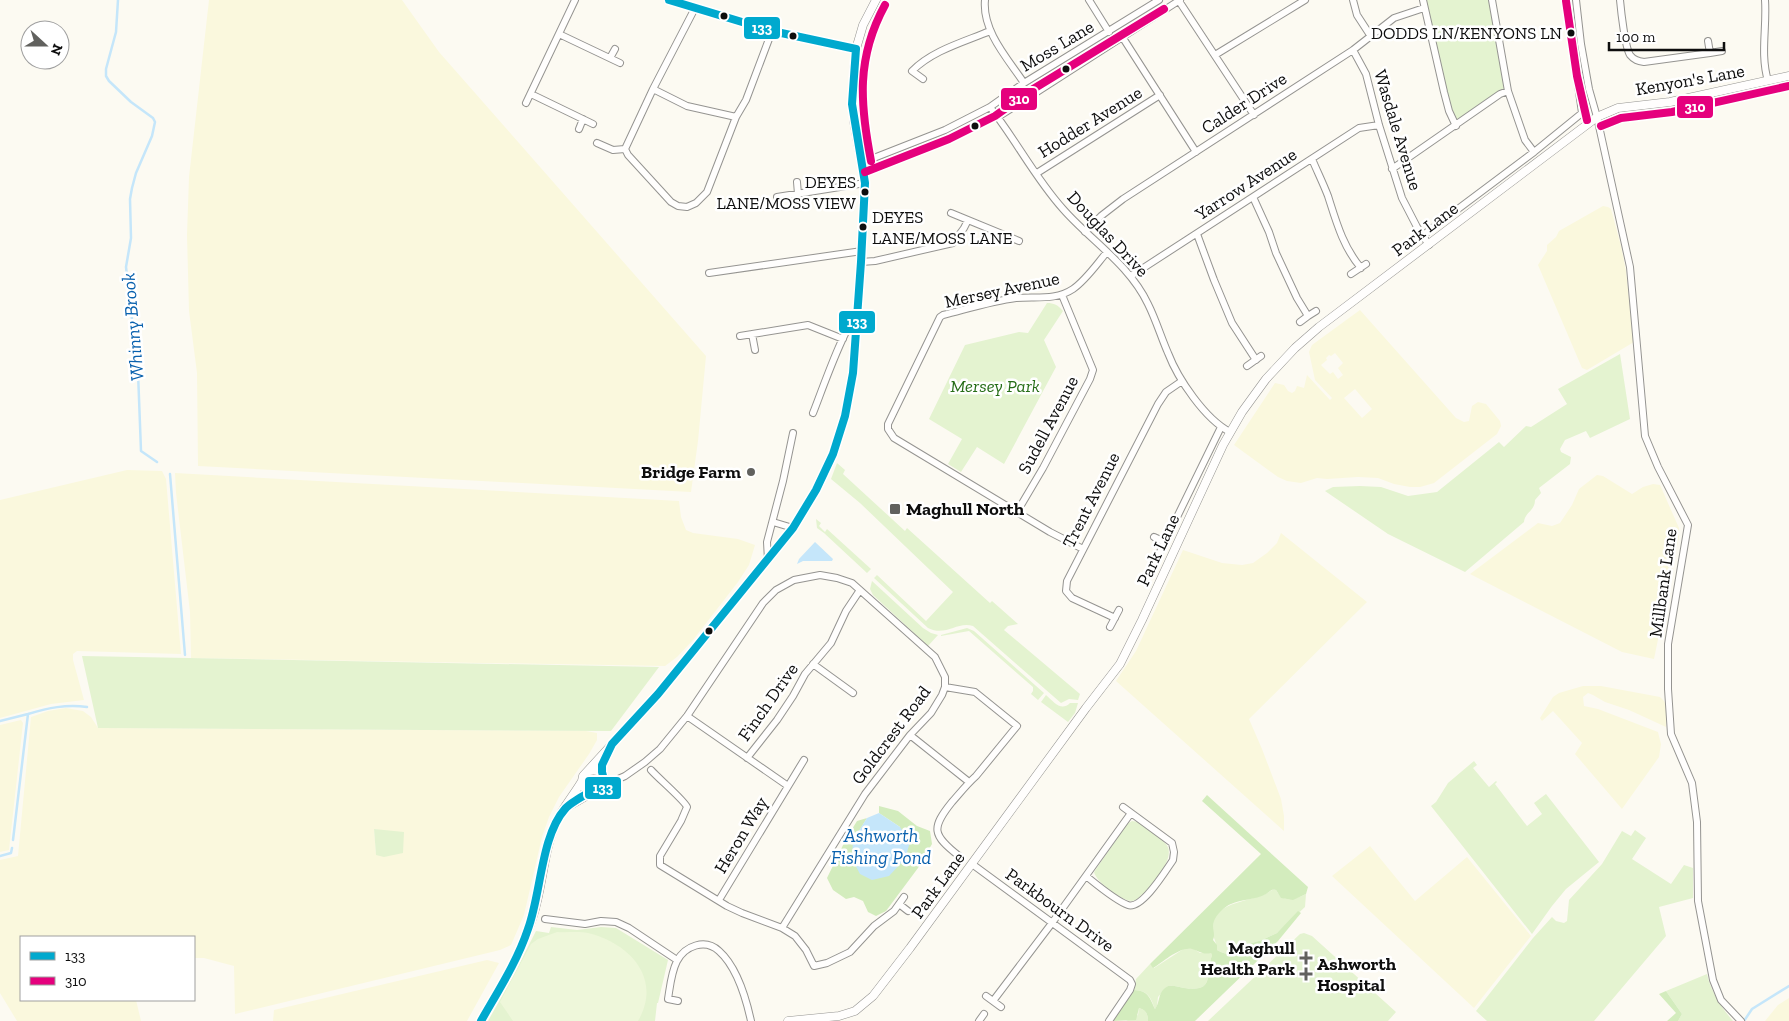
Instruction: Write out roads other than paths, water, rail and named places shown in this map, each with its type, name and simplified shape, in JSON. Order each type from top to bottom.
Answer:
[{"type":"street","points":[[526,103],[575,0]]},
{"type":"street","points":[[669,0],[772,31],[856,49]]},
{"type":"street","points":[[481,1021],[528,930],[537,903],[547,853],[556,823],[582,781],[583,776],[658,694],[794,528],[824,474],[841,432],[853,374],[865,183],[852,104],[856,49],[863,25],[876,0]]},
{"type":"street","points":[[985,0],[986,16],[990,31],[1024,83]]},
{"type":"street","points":[[1089,0],[1109,32]]},
{"type":"street","name":"Moss Lane","points":[[861,163],[945,130],[990,107],[1024,83],[1159,0]]},
{"type":"street","points":[[998,116],[1180,0],[1254,115]]},
{"type":"street","points":[[1215,55],[1305,0]]},
{"type":"street","points":[[1353,0],[1357,15],[1370,35]]},
{"type":"street","points":[[1423,0],[1449,111],[1456,126]]},
{"type":"street","points":[[1492,0],[1508,91],[1525,140],[1534,152]]},
{"type":"street","points":[[1566,0],[1572,45],[1581,44]]},
{"type":"street","name":"Millbank Lane","points":[[1576,0],[1589,89],[1597,117],[1630,267],[1645,436],[1688,525],[1668,644],[1668,690],[1671,734],[1692,783],[1697,822],[1698,901],[1713,980],[1721,1000],[1739,1020]]},
{"type":"street","points":[[1620,0],[1620,11],[1629,53],[1635,60],[1644,62],[1722,51]]},
{"type":"street","points":[[1765,0],[1763,48],[1764,67],[1768,81]]},
{"type":"street","points":[[625,149],[653,89],[695,8]]},
{"type":"street","name":"Calder Drive","points":[[1085,232],[1101,216],[1123,199],[1353,50],[1394,18],[1424,8]]},
{"type":"street","points":[[625,149],[628,155],[670,202],[678,206],[687,207],[696,203],[707,192],[736,117],[746,100],[772,31]]},
{"type":"street","points":[[923,79],[912,71],[925,60],[943,50],[990,31]]},
{"type":"street","points":[[559,34],[620,63]]},
{"type":"street","points":[[1123,38],[1196,152]]},
{"type":"street","points":[[1708,41],[1710,53]]},
{"type":"street","name":"Park Lane","points":[[1422,236],[1534,152],[1582,113],[1572,45]]},
{"type":"street","points":[[610,58],[615,49]]},
{"type":"street","name":"Wasdale Avenue","points":[[1353,50],[1366,74],[1379,125],[1402,198],[1422,236],[1429,245]]},
{"type":"street","name":"Kenyon's Lane","points":[[1597,117],[1618,108],[1670,102],[1789,76]]},
{"type":"street","points":[[653,89],[687,106],[736,117]]},
{"type":"street","points":[[1392,169],[1500,94],[1508,91]]},
{"type":"street","points":[[531,94],[594,124]]},
{"type":"street","name":"Hodder Avenue","points":[[1036,174],[1160,95]]},
{"type":"street","name":"Douglas Drive","points":[[990,107],[1062,209],[1131,276],[1150,308],[1168,354],[1182,381],[1204,409],[1221,427],[1230,432]]},
{"type":"street","name":"Park Lane","points":[[790,1021],[846,1015],[867,1002],[910,948],[1091,701],[1110,678],[1126,654],[1230,432],[1260,386],[1295,348],[1333,317],[1597,117]]},
{"type":"street","points":[[579,129],[583,120]]},
{"type":"street","name":"Yarrow Avenue","points":[[1131,276],[1359,128],[1379,125]]},
{"type":"street","points":[[598,143],[613,150],[625,149]]},
{"type":"street","points":[[1312,159],[1349,252],[1363,266],[1351,274]]},
{"type":"street","points":[[797,182],[798,194]]},
{"type":"street","points":[[777,197],[865,183]]},
{"type":"street","points":[[1253,197],[1269,232],[1276,253],[1297,298],[1308,316]]},
{"type":"street","points":[[952,213],[1019,241]]},
{"type":"street","points":[[861,262],[875,261],[953,243],[968,220]]},
{"type":"street","points":[[1197,234],[1232,322],[1258,358],[1248,366]]},
{"type":"street","points":[[708,273],[862,252]]},
{"type":"street","name":"Mersey Avenue","points":[[1084,549],[1050,532],[894,438],[888,430],[888,424],[940,317],[1016,298],[1040,298],[1062,295],[1072,290],[1083,280],[1107,252]]},
{"type":"street","name":"Sudell Avenue","points":[[1017,512],[1043,468],[1093,370],[1062,295]]},
{"type":"street","points":[[1300,322],[1316,311]]},
{"type":"street","points":[[813,413],[852,318],[858,316]]},
{"type":"street","points":[[740,336],[808,325],[843,339]]},
{"type":"street","points":[[752,334],[755,350]]},
{"type":"street","name":"Trent Avenue","points":[[1115,618],[1072,598],[1066,590],[1067,580],[1158,404],[1166,392],[1182,381]]},
{"type":"street","name":"Park Lane","points":[[1158,556],[1221,427]]},
{"type":"street","points":[[768,560],[766,542],[773,522],[793,433]]},
{"type":"street","points":[[773,522],[794,528]]},
{"type":"street","name":"Park Lane","points":[[1154,536],[1165,542]]},
{"type":"street","name":"Goldcrest Road","points":[[605,786],[625,776],[660,749],[687,716],[757,610],[776,590],[794,580],[820,575],[845,580],[860,590],[935,657],[943,673],[945,687],[931,713],[910,735],[866,794],[782,928]]},
{"type":"street","name":"Finch Drive","points":[[747,758],[777,720],[813,664],[831,643],[846,611],[860,590]]},
{"type":"street","points":[[1110,627],[1119,610]]},
{"type":"street","name":"Finch Drive","points":[[813,664],[853,693]]},
{"type":"street","points":[[945,687],[971,690],[979,694],[1016,726],[940,818],[938,832],[941,847],[959,856]]},
{"type":"street","name":"Heron Way","points":[[687,716],[788,786]]},
{"type":"street","points":[[910,735],[968,782]]},
{"type":"street","points":[[582,781],[584,788],[589,792],[597,793],[605,786],[603,775],[606,752]]},
{"type":"street","name":"Heron Way","points":[[719,900],[804,760]]},
{"type":"street","points":[[589,770],[597,770],[603,775],[625,776]]},
{"type":"street","points":[[651,770],[670,790],[684,801],[687,807],[681,822],[660,856],[659,863],[742,913],[782,928],[795,936],[806,950],[814,966],[827,963],[850,952],[874,926],[894,911],[904,897]]},
{"type":"street","points":[[565,808],[586,796],[589,792]]},
{"type":"street","points":[[1086,876],[1119,900],[1132,906],[1143,900],[1173,860],[1172,843],[1131,814],[1123,806]]},
{"type":"street","points":[[993,1001],[1052,924],[1131,814]]},
{"type":"street","name":"Parkbourn Drive","points":[[972,864],[1130,980],[1132,984],[1130,990],[1109,1021]]},
{"type":"street","points":[[899,904],[908,910]]},
{"type":"street","points":[[544,919],[585,924],[601,921],[616,922],[629,928],[677,960]]},
{"type":"street","points":[[678,1001],[668,1000],[673,970],[677,960],[688,949],[707,944],[718,950],[738,979],[751,1021]]},
{"type":"street","points":[[986,996],[1001,1008]]},
{"type":"street","points":[[979,1021],[984,1014]]},
{"type":"water","points":[[815,542],[833,559],[832,561],[803,561],[797,564],[799,559]]},
{"type":"water","name":"Ashworth Fishing Pond","points":[[879,813],[900,827],[910,842],[905,859],[889,876],[872,880],[860,874],[852,859],[853,840],[867,818]]},
{"type":"waterway","name":"Whinny Brook","points":[[118,0],[116,32],[106,69],[106,76],[131,102],[153,118],[155,122],[152,136],[136,173],[132,188],[130,199],[131,238],[126,267],[138,372],[141,451],[157,462]]},
{"type":"waterway","points":[[170,474],[185,655]]},
{"type":"waterway","points":[[28,714],[57,707],[87,707]]},
{"type":"waterway","points":[[0,721],[28,714],[13,840]]},
{"type":"waterway","points":[[0,856],[11,853],[12,848]]},
{"type":"waterway","points":[[1744,1021],[1752,1009],[1789,986]]},
{"type":"place","name":"DODDS LN/KENYONS LN","points":[[1571,33]]},
{"type":"place","name":"DEYES LANE/MOSS VIEW","points":[[865,192]]},
{"type":"place","name":"DEYES LANE/MOSS LANE","points":[[863,227]]},
{"type":"place","name":"Bridge Farm","points":[[751,472]]},
{"type":"place","name":"Maghull North","points":[[895,509]]},
{"type":"place","name":"Maghull Health Park","points":[[1306,958]]},
{"type":"place","name":"Ashworth Hospital","points":[[1306,974]]},
{"type":"park label","name":"Mersey Park","points":[[995,386]]}]
